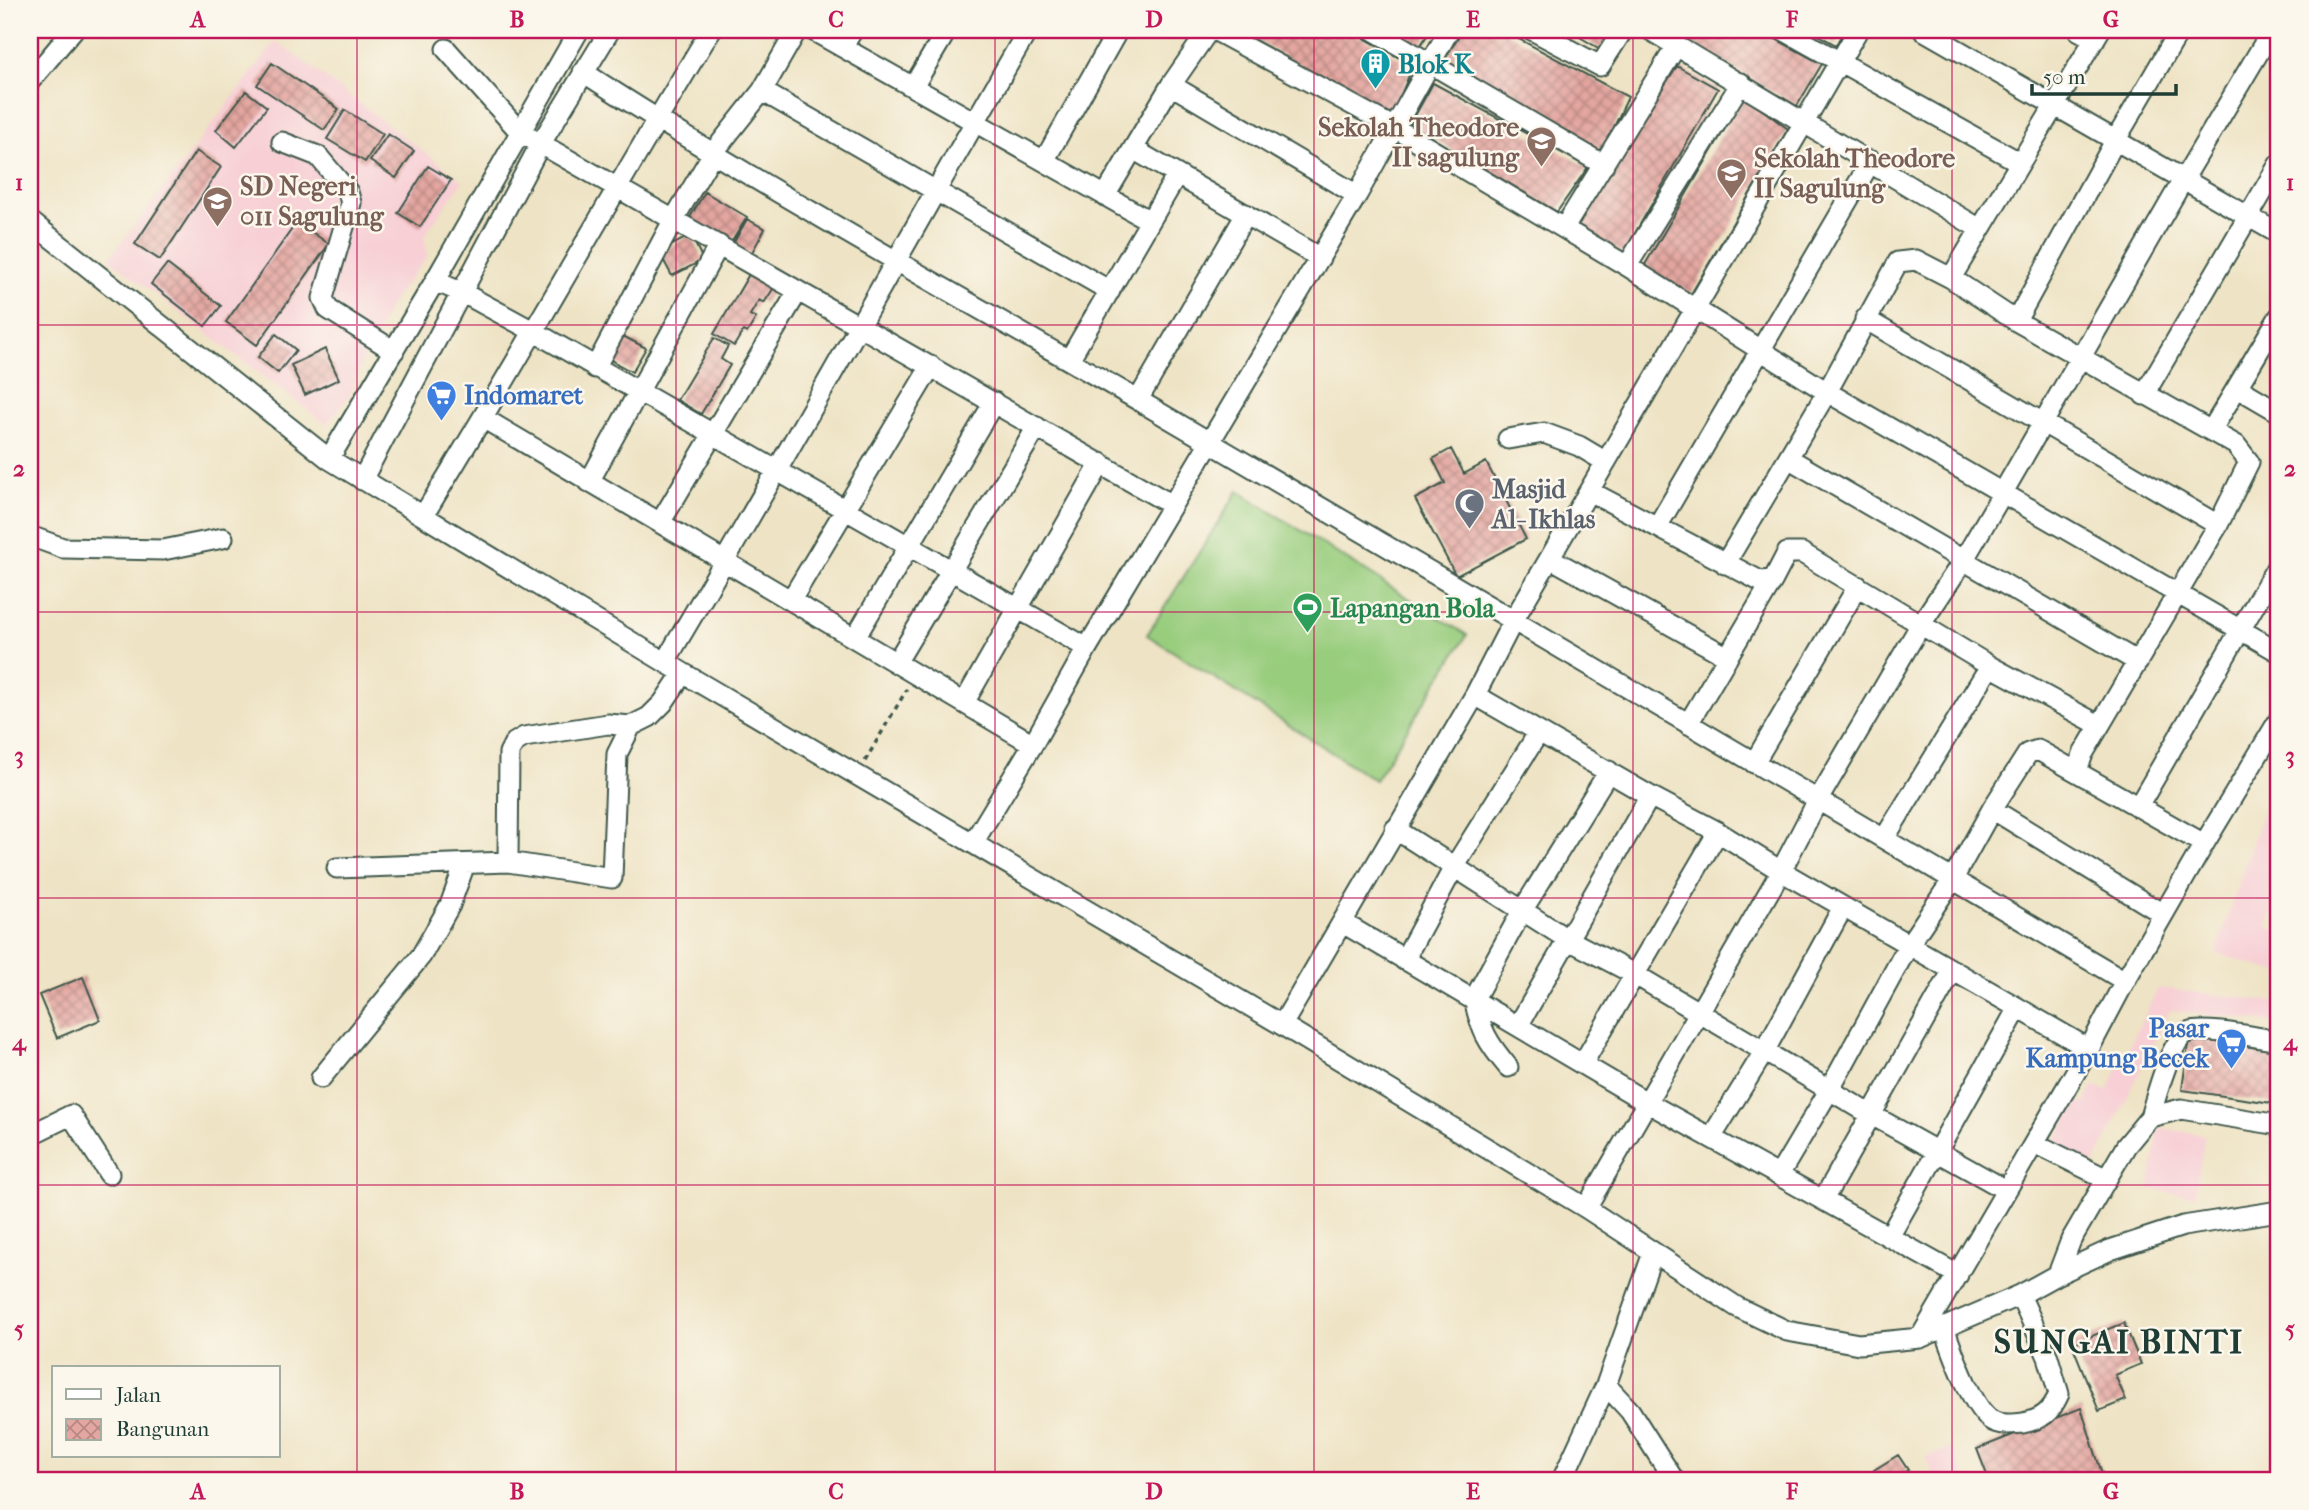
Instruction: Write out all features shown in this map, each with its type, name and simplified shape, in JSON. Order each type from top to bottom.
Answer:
[{"type":"street","points":[[30,81],[73,30]]},
{"type":"street","points":[[329,459],[390,359],[579,30]]},
{"type":"street","points":[[362,480],[541,143],[610,30]]},
{"type":"street","points":[[423,516],[711,30]]},
{"type":"street","points":[[595,368],[674,219],[713,153],[762,91],[797,30]]},
{"type":"street","points":[[812,30],[1150,221]]},
{"type":"street","points":[[842,47],[853,30]]},
{"type":"street","points":[[913,87],[947,30]]},
{"type":"street","points":[[665,662],[725,562],[1028,30]]},
{"type":"street","points":[[1044,161],[1118,30]]},
{"type":"street","points":[[1105,196],[1171,85],[1212,30],[1395,128],[1627,266],[1827,392],[2279,652]]},
{"type":"street","points":[[1373,30],[1604,165]]},
{"type":"street","points":[[974,843],[1357,195],[1449,30]]},
{"type":"street","points":[[1537,31],[1600,66],[1623,30]]},
{"type":"street","points":[[1650,30],[1804,120],[1980,229]]},
{"type":"street","points":[[1783,30],[2019,162]]},
{"type":"street","points":[[1282,1025],[1475,695],[1513,621],[1858,30]]},
{"type":"street","points":[[1923,30],[2279,234]]},
{"type":"street","points":[[2016,321],[2115,141],[2180,30]]},
{"type":"street","points":[[1586,1208],[1781,871],[1818,800],[1921,624],[1963,561],[2272,30]]},
{"type":"street","points":[[1951,278],[2054,105],[2091,33]]},
{"type":"street","points":[[1564,228],[1677,45]]},
{"type":"street","points":[[446,49],[520,132],[1172,505]]},
{"type":"street","points":[[583,72],[713,153],[2125,981]]},
{"type":"street","points":[[1627,266],[1741,83]]},
{"type":"street","points":[[1171,85],[1357,195]]},
{"type":"street","points":[[762,91],[1110,290]]},
{"type":"street","points":[[282,142],[318,156],[348,192],[351,203],[323,298],[328,309],[414,380]]},
{"type":"street","points":[[1133,149],[1320,258]]},
{"type":"street","points":[[1657,527],[1871,161]]},
{"type":"street","points":[[2144,395],[2279,164]]},
{"type":"street","points":[[1069,360],[1177,175]]},
{"type":"street","points":[[1138,400],[1245,214]]},
{"type":"street","points":[[30,221],[329,459],[362,480],[683,673],[1282,1025],[1586,1208],[1737,1307],[1787,1331],[1859,1344],[1920,1338],[2020,1295],[2058,1274],[2110,1251],[2183,1226],[2279,1211]]},
{"type":"street","points":[[589,482],[719,245]]},
{"type":"street","points":[[1725,564],[1827,392],[1898,262],[1916,260],[1951,278],[2016,321],[2236,445],[2249,462],[2218,525],[2099,725],[2077,771]]},
{"type":"street","points":[[435,281],[533,331],[1087,648]]},
{"type":"street","points":[[660,523],[798,291]]},
{"type":"street","points":[[1865,319],[2218,525]]},
{"type":"street","points":[[2211,431],[2279,319]]},
{"type":"street","points":[[791,600],[931,366]]},
{"type":"street","points":[[2238,388],[2279,412]]},
{"type":"street","points":[[855,638],[994,402]]},
{"type":"street","points":[[483,418],[1033,744]]},
{"type":"street","points":[[896,663],[1037,427]]},
{"type":"street","points":[[1508,439],[1544,433],[1580,446],[1606,462]]},
{"type":"street","points":[[1787,458],[2138,662]]},
{"type":"street","points":[[964,703],[1101,463]]},
{"type":"street","points":[[1590,491],[1725,564],[1760,581],[1773,580]]},
{"type":"street","points":[[30,536],[62,548],[163,550],[223,538]]},
{"type":"street","points":[[1688,724],[1787,553],[1802,553],[1990,666],[2099,725]]},
{"type":"street","points":[[1550,558],[1728,657]]},
{"type":"street","points":[[2138,807],[2279,563]]},
{"type":"street","points":[[1754,763],[1858,586]]},
{"type":"street","points":[[1884,839],[1990,666]]},
{"type":"street","points":[[508,862],[509,753],[514,743],[524,737],[608,724],[631,726],[649,717],[663,703],[683,673]]},
{"type":"street","points":[[1475,695],[1718,832],[1908,946],[2090,1049]]},
{"type":"street","points":[[1920,1338],[2090,1049],[2163,914],[2279,720]]},
{"type":"street","points":[[337,868],[508,862],[612,878],[617,754],[631,726]]},
{"type":"street","points":[[1404,960],[1453,869],[1539,732]]},
{"type":"street","points":[[1779,1175],[1830,1089],[1908,946],[1953,879],[2028,753],[2038,750],[2204,844]]},
{"type":"street","points":[[1508,1068],[1481,1027],[1474,999],[1522,911],[1609,771]]},
{"type":"street","points":[[1518,1026],[1650,796]]},
{"type":"street","points":[[1992,810],[2163,914]]},
{"type":"street","points":[[1395,830],[1567,939],[1634,974],[1870,1114],[2006,1190]]},
{"type":"street","points":[[1583,1063],[1718,832]]},
{"type":"street","points":[[321,1078],[421,956],[450,905],[465,864]]},
{"type":"street","points":[[1711,1138],[1765,1052],[1843,907]]},
{"type":"street","points":[[1343,923],[1648,1103],[1958,1275]]},
{"type":"street","points":[[1823,1200],[1952,970]]},
{"type":"street","points":[[1889,1237],[2018,1008]]},
{"type":"street","points":[[2058,1274],[2071,1240],[2126,1146],[2150,1117],[2175,1045],[2186,1033],[2203,1030],[2279,1041]]},
{"type":"street","points":[[2150,1117],[2181,1109],[2279,1125]]},
{"type":"street","points":[[30,1135],[71,1115],[109,1174]]},
{"type":"street","points":[[2034,1143],[2107,1179]]},
{"type":"street","points":[[1565,1479],[1606,1385],[1653,1253]]},
{"type":"street","points":[[1944,1328],[1979,1410],[1993,1422],[2009,1425],[2032,1421],[2052,1410],[2059,1394],[2048,1357],[2020,1295]]},
{"type":"street","points":[[1606,1385],[1630,1411],[1674,1480]]},
{"type":"path","points":[[857,775],[916,674]]},
{"type":"shaded area","name":"SD Negeri 011 Sagulung","points":[[276,41],[463,181],[424,236],[428,256],[394,298],[361,364],[349,397],[326,424],[109,259]]},
{"type":"shaded area","points":[[2279,761],[2279,890],[2267,927],[2279,931],[2279,973],[2216,953]]},
{"type":"shaded area","name":"Pasar Kampung Becek","points":[[2158,988],[2279,1002],[2279,1023],[2170,1010],[2093,1167],[2052,1147],[2076,1100],[2085,1104],[2094,1085],[2107,1091]]},
{"type":"shaded area","name":"Pasar Kampung Becek","points":[[2159,1128],[2205,1135],[2195,1196],[2149,1189]]},
{"type":"shaded area","points":[[1952,1447],[1965,1480],[1935,1480],[1926,1457]]},
{"type":"green space","name":"Lapangan Bola","points":[[1238,491],[1467,635],[1375,780],[1147,635]]},
{"type":"building","name":"Blok K","points":[[1237,30],[1350,30],[1413,66],[1392,116]]},
{"type":"building","name":"Blok K","points":[[1393,30],[1431,30],[1420,46]]},
{"type":"building","points":[[1462,30],[1502,30],[1628,97],[1602,153],[1444,61]]},
{"type":"building","points":[[1568,30],[1612,30],[1600,49]]},
{"type":"building","points":[[1668,30],[1759,30],[1822,64],[1797,106]]},
{"type":"building","points":[[1810,30],[1844,30],[1836,45]]},
{"type":"building","points":[[272,63],[339,109],[324,130],[257,85]]},
{"type":"building","points":[[1677,66],[1718,89],[1623,254],[1573,225]]},
{"type":"building","points":[[1433,83],[1588,167],[1557,212],[1410,125]]},
{"type":"building","points":[[246,91],[267,107],[236,147],[216,130]]},
{"type":"building","points":[[1744,96],[1788,129],[1691,294],[1643,268]]},
{"type":"building","points":[[345,110],[383,134],[365,162],[327,139]]},
{"type":"building","points":[[388,134],[414,151],[396,178],[370,161]]},
{"type":"building","points":[[196,151],[221,167],[160,260],[135,244]]},
{"type":"building","points":[[428,166],[451,180],[420,227],[398,213]]},
{"type":"building","points":[[705,192],[747,217],[731,243],[689,219]]},
{"type":"building","points":[[747,219],[765,229],[751,254],[733,244]]},
{"type":"building","points":[[297,222],[329,244],[257,345],[226,322]]},
{"type":"building","points":[[691,235],[703,260],[672,276],[659,252]]},
{"type":"building","points":[[167,264],[221,306],[205,326],[151,284]]},
{"type":"building","points":[[751,271],[775,286],[764,303],[759,300],[750,315],[756,318],[747,333],[743,331],[734,346],[714,334]]},
{"type":"building","points":[[276,334],[296,350],[278,373],[258,357]]},
{"type":"building","points":[[619,334],[646,348],[632,372],[607,358]]},
{"type":"building","points":[[714,338],[728,346],[721,359],[730,365],[701,414],[677,400]]},
{"type":"building","points":[[325,349],[339,379],[305,395],[291,365]]},
{"type":"building","points":[[1451,449],[1464,474],[1486,462],[1526,539],[1456,576],[1415,499],[1445,483],[1433,459]]},
{"type":"building","points":[[83,977],[100,1020],[57,1038],[39,995]]},
{"type":"building","name":"Pasar Kampung Becek","points":[[2189,1038],[2279,1051],[2279,1104],[2182,1090]]},
{"type":"building","points":[[2124,1323],[2141,1364],[2115,1375],[2126,1400],[2099,1411],[2072,1344]]},
{"type":"building","points":[[2081,1408],[2104,1480],[1989,1480],[1977,1449]]},
{"type":"building","points":[[1898,1455],[1908,1470],[1892,1480],[1881,1480],[1874,1470]]},
{"type":"place","name":"Blok K","points":[[1375,91]]},
{"type":"place","name":"Sekolah Theodore II sagulung","points":[[1542,169]]},
{"type":"place","name":"Sekolah Theodore II Sagulung","points":[[1731,200]]},
{"type":"place","name":"SD Negeri 011 Sagulung","points":[[217,228]]},
{"type":"place","name":"Indomaret","points":[[441,422]]},
{"type":"place","name":"Masjid Al- Ikhlas","points":[[1469,531]]},
{"type":"place","name":"Lapangan Bola","points":[[1307,635]]},
{"type":"place","name":"Pasar Kampung Becek","points":[[2232,1070]]},
{"type":"district","name":"SUNGAI BINTI","points":[[2119,1341]]}]
